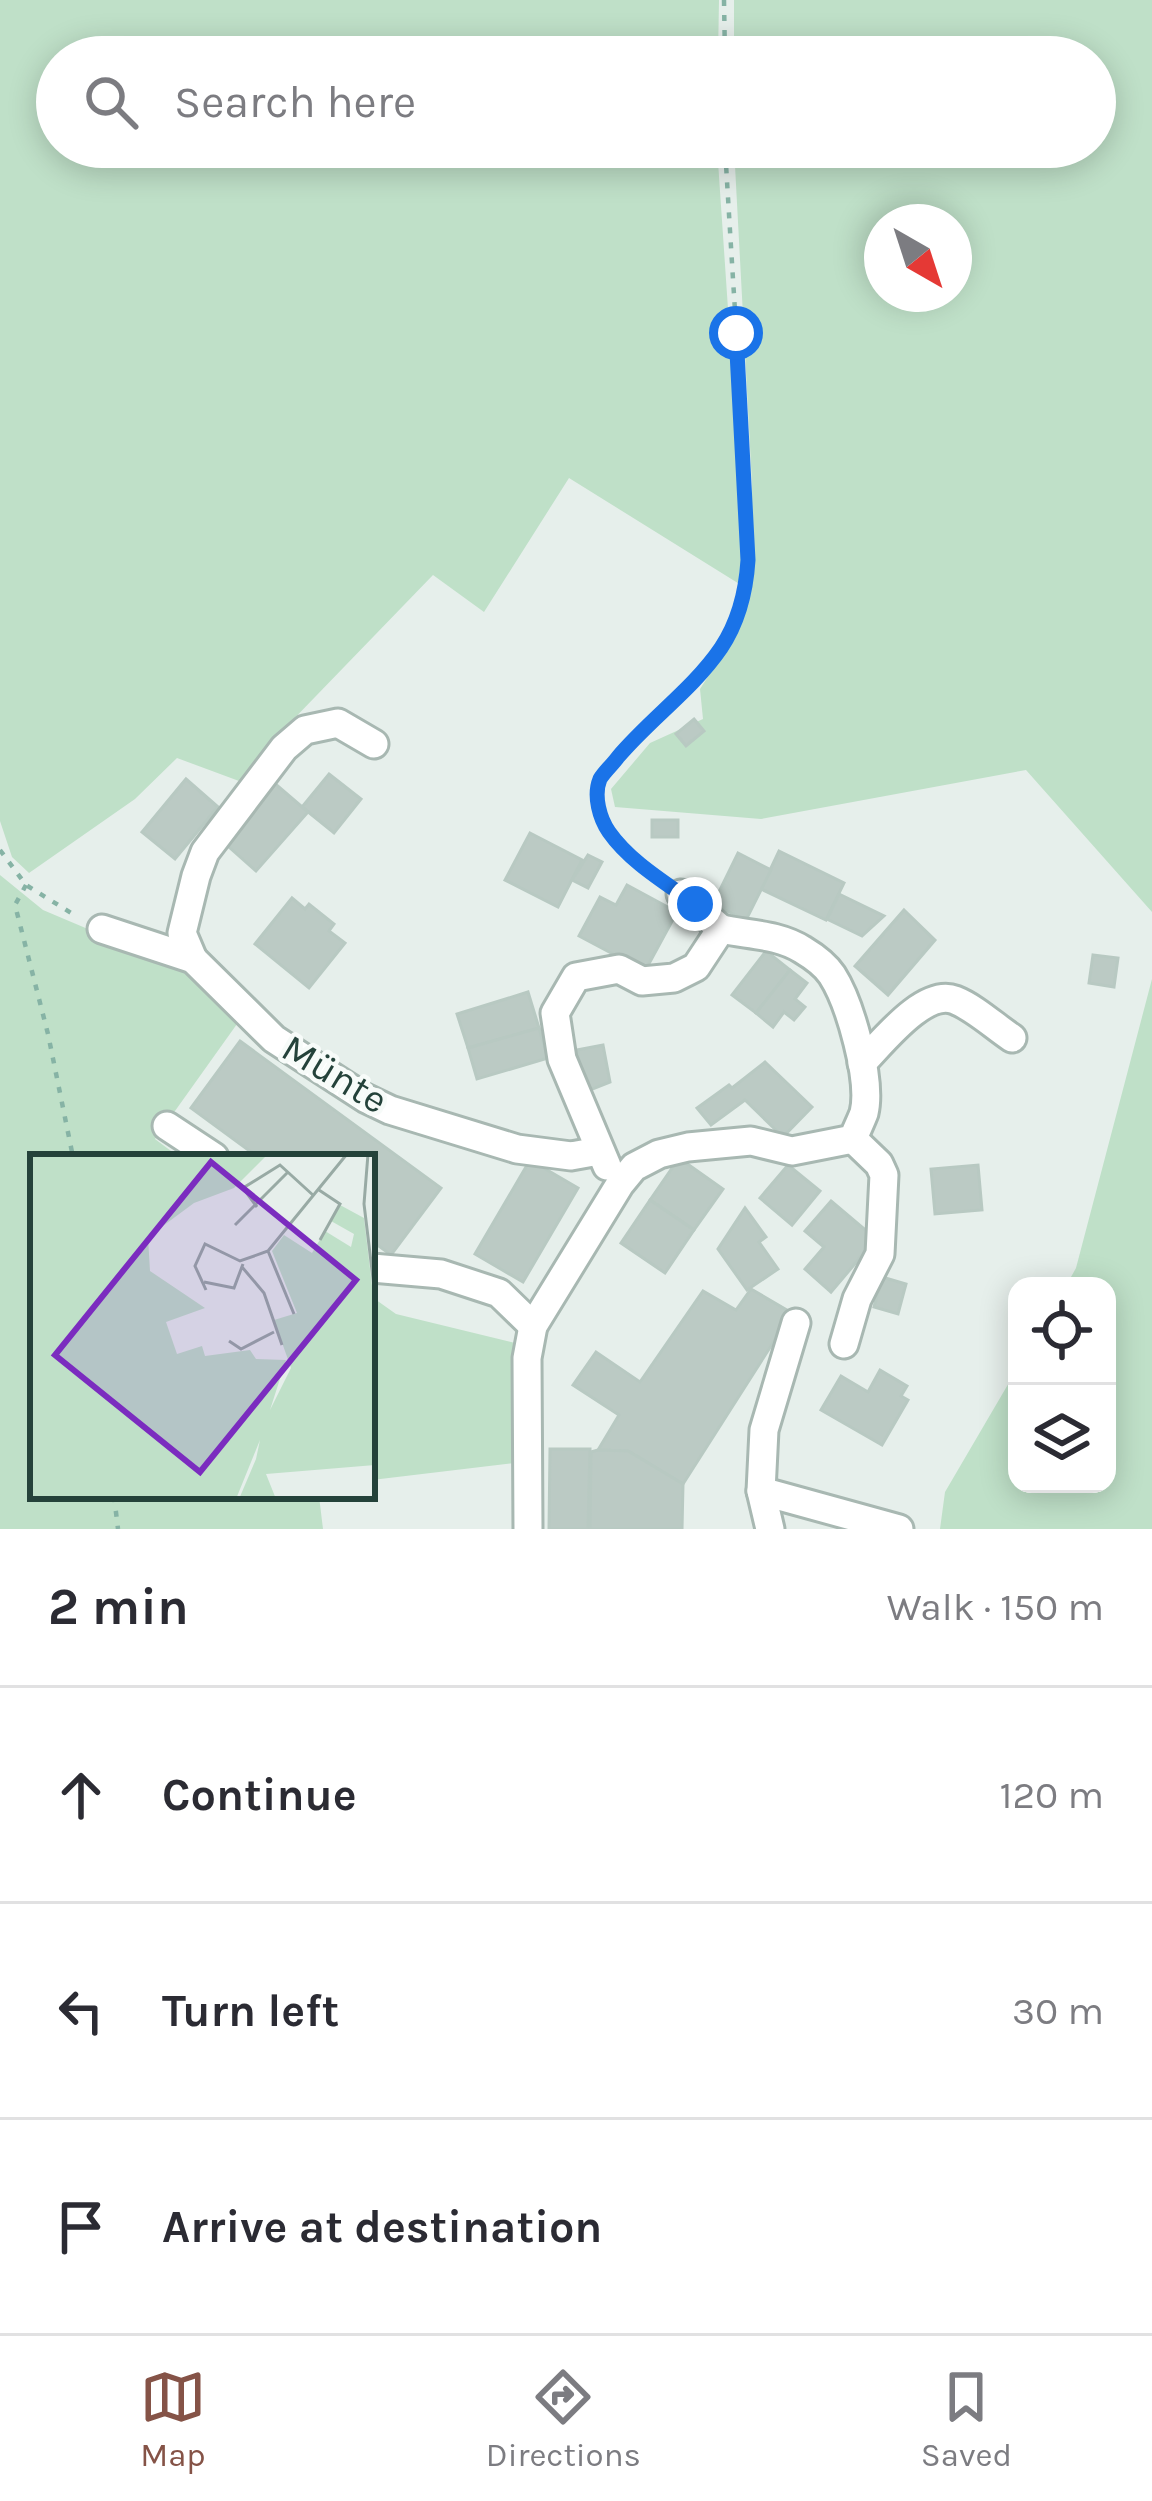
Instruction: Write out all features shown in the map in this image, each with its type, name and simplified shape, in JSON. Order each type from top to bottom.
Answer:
[{"type":"street","points":[[193,958],[182,933],[205,853],[284,748],[305,730],[338,723],[374,744]]},
{"type":"street","points":[[681,894],[721,929],[764,934],[801,948],[830,971],[862,1064],[866,1096],[853,1139]]},
{"type":"street","name":"Münte","points":[[102,929],[193,958],[274,1039],[390,1110],[517,1149],[572,1156],[599,1151]]},
{"type":"street","points":[[620,1184],[599,1151],[562,1058],[555,1012],[576,976],[619,969],[642,981],[674,977],[696,967],[721,929]]},
{"type":"street","points":[[862,1064],[920,1006],[942,997],[959,1001],[1012,1039]]},
{"type":"street","points":[[167,1126],[209,1154]]},
{"type":"street","points":[[528,1529],[527,1358],[533,1326],[634,1167],[658,1154],[714,1144],[751,1141],[792,1151],[853,1139]]},
{"type":"street","points":[[844,1344],[857,1299],[880,1254],[884,1175],[853,1139]]},
{"type":"street","points":[[375,1268],[442,1274],[499,1293],[533,1326]]},
{"type":"street","points":[[770,1529],[761,1491],[764,1430],[796,1323]]},
{"type":"street","points":[[761,1491],[899,1529]]},
{"type":"path","points":[[724,0],[724,36]]},
{"type":"path","points":[[681,894],[622,848],[606,829],[597,804],[600,780],[639,732],[720,650],[746,590],[745,472],[726,168]]},
{"type":"path","points":[[0,850],[26,885],[102,929]]},
{"type":"path","points":[[26,885],[15,904],[72,1154]]},
{"type":"path","points":[[114,1499],[118,1529]]},
{"type":"green space","points":[[0,0],[719,0],[718,36],[36,36],[36,168],[718,168],[745,559],[741,585],[569,478],[484,612],[433,575],[239,781],[177,758],[135,799],[29,873],[12,857],[0,821]]},
{"type":"green space","points":[[734,0],[1152,0],[1152,912],[1026,770],[761,819],[615,807],[611,789],[650,743],[703,719],[700,689],[740,627],[750,596],[735,168],[1116,168],[1116,36],[734,36]]},
{"type":"green space","points":[[0,875],[43,910],[187,971],[242,1017],[155,1139],[175,1154],[30,1154],[30,1499],[319,1499],[323,1529],[0,1529]]},
{"type":"green space","points":[[1152,979],[1152,1529],[940,1529],[945,1492],[1008,1384],[1008,1493],[1116,1493],[1116,1277],[1071,1277]]},
{"type":"green space","points":[[375,1299],[396,1314],[515,1343],[523,1462],[375,1480]]},
{"type":"building","points":[[694,719],[704,731],[686,746],[676,734]]},
{"type":"building","points":[[329,774],[361,799],[334,833],[302,807]]},
{"type":"building","points":[[186,779],[218,807],[175,859],[142,832]]},
{"type":"building","points":[[273,782],[308,812],[256,871],[221,840]]},
{"type":"building","points":[[652,820],[678,820],[678,837],[652,837]]},
{"type":"building","points":[[530,833],[582,860],[558,907],[505,880]]},
{"type":"building","points":[[779,851],[844,883],[826,920],[761,889]]},
{"type":"building","points":[[738,853],[771,870],[746,920],[713,904]]},
{"type":"building","points":[[588,855],[602,862],[588,888],[572,880]]},
{"type":"building","points":[[627,885],[677,912],[645,971],[579,936],[600,897],[616,905]]},
{"type":"building","points":[[839,894],[884,916],[862,936],[827,919]]},
{"type":"building","points":[[292,898],[305,909],[309,904],[334,924],[329,931],[345,943],[309,988],[255,944]]},
{"type":"building","points":[[904,910],[935,940],[888,995],[855,966]]},
{"type":"building","points":[[766,951],[790,970],[756,1013],[732,995]]},
{"type":"building","points":[[1093,955],[1118,958],[1114,987],[1089,983]]},
{"type":"building","points":[[790,970],[807,983],[795,999],[805,1007],[794,1020],[784,1012],[773,1027],[756,1013]]},
{"type":"building","points":[[528,992],[539,1028],[468,1048],[457,1014]]},
{"type":"building","points":[[539,1028],[548,1058],[477,1079],[468,1048]]},
{"type":"building","points":[[240,1041],[441,1188],[391,1255],[375,1243],[375,1154],[254,1154],[191,1108]]},
{"type":"building","points":[[603,1045],[610,1082],[585,1092],[577,1050]]},
{"type":"building","points":[[765,1062],[812,1107],[783,1137],[745,1100],[711,1125],[697,1108]]},
{"type":"building","points":[[679,1158],[723,1189],[694,1230],[650,1200]]},
{"type":"building","points":[[530,1160],[578,1188],[523,1282],[475,1254]]},
{"type":"building","points":[[788,1165],[820,1191],[792,1225],[760,1198]]},
{"type":"building","points":[[978,1165],[982,1210],[935,1214],[931,1169]]},
{"type":"building","points":[[650,1200],[694,1230],[665,1273],[621,1243]]},
{"type":"building","points":[[831,1201],[876,1239],[831,1292],[805,1269],[824,1247],[805,1231]]},
{"type":"building","points":[[745,1208],[766,1237],[759,1242],[778,1269],[747,1290],[718,1249]]},
{"type":"building","points":[[882,1277],[906,1284],[898,1314],[874,1307]]},
{"type":"building","points":[[751,1289],[792,1313],[683,1484],[628,1451],[598,1450],[619,1415],[573,1385],[596,1352],[640,1382],[703,1291],[736,1310]]},
{"type":"building","points":[[880,1370],[907,1386],[901,1396],[908,1400],[882,1445],[821,1410],[841,1376],[868,1392]]},
{"type":"building","points":[[550,1449],[590,1449],[588,1529],[549,1529]]},
{"type":"building","points":[[628,1451],[683,1484],[682,1529],[590,1529],[591,1452]]},
{"type":"route","points":[[695,904],[622,848],[606,829],[597,804],[600,780],[639,732],[720,650],[746,590],[736,333]]}]
